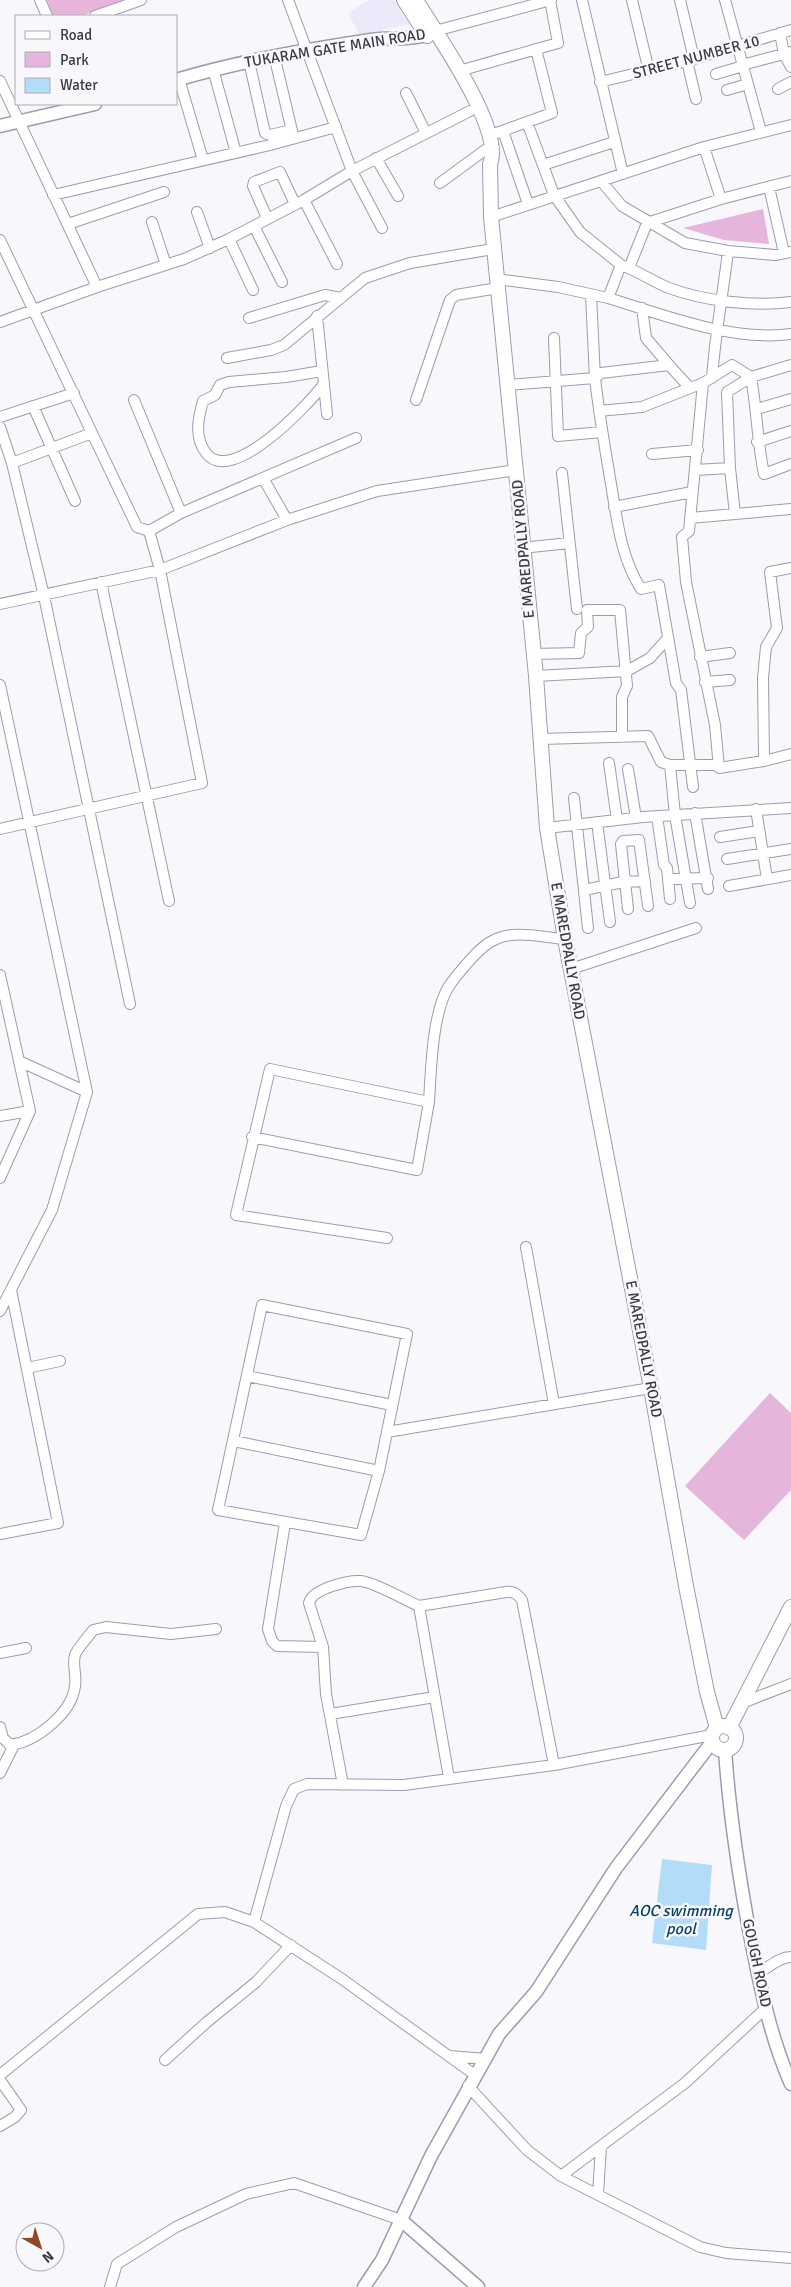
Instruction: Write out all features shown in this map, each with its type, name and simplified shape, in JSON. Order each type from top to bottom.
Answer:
[{"type":"main road","name":"E MAREDPALLY ROAD","points":[[404,0],[459,71],[497,133],[490,164]]},
{"type":"main road","name":"E MAREDPALLY ROAD","points":[[416,0],[480,130],[490,164],[491,217],[536,676],[547,828],[565,939],[651,1388],[686,1586],[707,1692],[718,1733]]},
{"type":"main road","points":[[718,1733],[734,1733],[733,1746],[725,1750],[717,1748],[718,1733],[742,1703],[791,1607]]},
{"type":"street","points":[[40,0],[47,15]]},
{"type":"street","points":[[98,15],[141,0]]},
{"type":"street","points":[[288,0],[305,51],[352,171],[382,228]]},
{"type":"street","points":[[431,33],[550,0],[558,43],[459,71]]},
{"type":"street","points":[[582,0],[623,174]]},
{"type":"street","points":[[632,0],[650,71]]},
{"type":"street","points":[[680,0],[696,98]]},
{"type":"street","points":[[727,0],[737,46],[761,132]]},
{"type":"street","name":"STREET NUMBER 10","points":[[600,82],[691,60],[791,30]]},
{"type":"street","name":"TUKARAM GATE MAIN ROAD","points":[[178,79],[274,55],[389,37],[431,33]]},
{"type":"street","points":[[780,33],[791,67]]},
{"type":"street","points":[[528,204],[497,133],[552,113],[536,49]]},
{"type":"street","points":[[716,74],[788,53]]},
{"type":"street","points":[[274,55],[293,134]]},
{"type":"street","points":[[249,61],[265,133],[270,135],[293,134],[336,127]]},
{"type":"street","points":[[213,69],[236,153]]},
{"type":"street","points":[[178,79],[203,160]]},
{"type":"street","points":[[0,81],[97,287]]},
{"type":"street","points":[[778,89],[791,82]]},
{"type":"street","points":[[726,90],[748,84]]},
{"type":"street","points":[[406,93],[428,127]]},
{"type":"street","points":[[0,126],[79,106]]},
{"type":"street","points":[[0,322],[32,309],[210,248],[300,202],[428,127],[470,110]]},
{"type":"street","points":[[527,122],[554,195],[580,232],[625,266],[670,288],[722,300],[769,305],[791,302]]},
{"type":"street","points":[[491,217],[704,147],[791,125]]},
{"type":"street","points":[[53,194],[236,153],[293,134]]},
{"type":"street","points":[[543,165],[614,142]]},
{"type":"street","points":[[704,147],[721,199]]},
{"type":"street","points":[[440,184],[485,150]]},
{"type":"street","points":[[376,158],[398,196]]},
{"type":"street","points":[[267,218],[253,186],[254,182],[280,172],[337,264]]},
{"type":"street","points":[[601,181],[622,206],[647,223],[684,242],[728,251],[775,255],[787,252],[769,187]]},
{"type":"street","points":[[608,298],[647,223],[721,199],[791,181]]},
{"type":"street","points":[[68,224],[164,192]]},
{"type":"street","points":[[197,212],[210,248]]},
{"type":"street","points":[[152,222],[166,264]]},
{"type":"street","points":[[254,226],[282,282]]},
{"type":"street","points":[[229,239],[253,290]]},
{"type":"street","points":[[0,240],[137,527],[149,531],[181,513],[356,438]]},
{"type":"street","points":[[228,358],[279,348],[295,337],[317,316],[365,278],[410,263],[494,249]]},
{"type":"street","points":[[728,251],[695,470],[689,531],[682,537],[686,582],[715,725],[719,768],[729,768],[791,754]]},
{"type":"street","points":[[416,400],[450,300],[456,295],[497,284],[558,286],[608,298],[716,329],[775,336],[791,334]]},
{"type":"street","points":[[249,318],[325,295],[341,298]]},
{"type":"street","points":[[591,295],[595,378],[614,507],[630,573],[641,589],[659,586],[676,683],[681,690],[693,787]]},
{"type":"street","points":[[642,308],[646,338],[690,388]]},
{"type":"street","points":[[317,316],[328,414]]},
{"type":"street","points":[[554,338],[558,436],[602,432]]},
{"type":"street","points":[[506,385],[595,378],[601,373],[669,365]]},
{"type":"street","points":[[599,411],[642,407],[708,381],[732,365],[751,377],[757,409],[757,442],[764,474],[791,464]]},
{"type":"street","points":[[735,514],[730,468],[727,392],[751,377],[791,365]]},
{"type":"street","points":[[322,371],[286,377],[223,383],[215,395],[203,401],[197,429],[201,446],[213,460],[220,462],[247,453],[277,432],[312,399],[324,384]]},
{"type":"street","points":[[0,417],[74,393]]},
{"type":"street","points":[[134,400],[181,513]]},
{"type":"street","points":[[757,409],[791,400]]},
{"type":"street","points":[[34,406],[75,501]]},
{"type":"street","points":[[0,427],[12,463],[44,596],[130,1004]]},
{"type":"street","points":[[757,442],[791,431]]},
{"type":"street","points":[[12,463],[92,433]]},
{"type":"street","points":[[652,454],[698,450]]},
{"type":"street","points":[[695,470],[730,468]]},
{"type":"street","points":[[0,604],[160,570],[287,520],[378,491],[516,470]]},
{"type":"street","points":[[562,473],[577,609]]},
{"type":"street","points":[[263,478],[287,520]]},
{"type":"street","points":[[614,507],[692,492]]},
{"type":"street","points":[[690,518],[791,508]]},
{"type":"street","points":[[0,829],[202,783],[160,570],[149,531]]},
{"type":"street","points":[[522,548],[569,543]]},
{"type":"street","points":[[764,761],[763,678],[766,647],[777,628],[770,572],[791,568]]},
{"type":"street","points":[[101,582],[170,900]]},
{"type":"street","points":[[533,654],[579,654],[581,633],[588,627],[587,610],[620,610],[627,671],[627,686],[622,697],[622,737]]},
{"type":"street","points":[[536,676],[627,671],[650,658],[668,638]]},
{"type":"street","points":[[700,657],[730,653]]},
{"type":"street","points":[[705,682],[730,680]]},
{"type":"street","points":[[0,685],[87,1092],[52,1210],[0,1311]]},
{"type":"street","points":[[540,739],[648,736],[661,762],[670,765],[719,765]]},
{"type":"street","points":[[609,764],[616,820]]},
{"type":"street","points":[[670,765],[675,815],[690,903]]},
{"type":"street","points":[[628,768],[636,818]]},
{"type":"street","points":[[574,798],[588,928]]},
{"type":"street","points":[[547,828],[657,816],[791,808]]},
{"type":"street","points":[[756,810],[767,879]]},
{"type":"street","points":[[668,879],[685,877],[708,883],[695,813]]},
{"type":"street","points":[[657,816],[670,899]]},
{"type":"street","points":[[597,822],[610,922]]},
{"type":"street","points":[[720,837],[759,831]]},
{"type":"street","points":[[628,909],[621,842],[637,839],[640,843],[648,906]]},
{"type":"street","points":[[727,859],[791,849]]},
{"type":"street","points":[[729,886],[791,875]]},
{"type":"street","points":[[584,890],[624,882],[645,881]]},
{"type":"street","points":[[571,969],[696,928]]},
{"type":"street","points":[[252,1137],[417,1170],[429,1102],[432,1056],[440,1008],[448,987],[482,946],[496,938],[512,934],[565,939]]},
{"type":"street","points":[[0,975],[30,1111],[0,1178]]},
{"type":"street","points":[[19,1061],[87,1092]]},
{"type":"street","points":[[387,1238],[236,1215],[252,1137],[270,1068],[429,1102]]},
{"type":"street","points":[[0,1116],[30,1111]]},
{"type":"street","points":[[526,1248],[554,1404]]},
{"type":"street","points":[[0,1534],[58,1523],[11,1290]]},
{"type":"street","points":[[262,1305],[407,1334],[392,1405],[379,1471],[362,1535],[218,1510],[262,1305]]},
{"type":"street","points":[[27,1368],[60,1361]]},
{"type":"street","points":[[247,1376],[392,1405]]},
{"type":"street","points":[[387,1432],[651,1388]]},
{"type":"street","points":[[234,1441],[379,1471]]},
{"type":"street","points":[[285,1523],[269,1617],[269,1635],[278,1646],[324,1647]]},
{"type":"street","points":[[343,1785],[326,1694],[324,1647],[309,1603],[310,1599],[317,1592],[361,1581],[419,1606],[512,1591],[518,1595],[522,1600],[554,1765]]},
{"type":"street","points":[[419,1606],[449,1778]]},
{"type":"street","points":[[0,1727],[3,1738],[10,1745],[14,1745],[22,1744],[40,1734],[52,1724],[69,1703],[75,1687],[75,1653],[92,1630],[106,1628],[171,1634],[216,1629]]},
{"type":"street","points":[[0,1653],[26,1648]]},
{"type":"street","points":[[742,1703],[791,1684]]},
{"type":"street","points":[[330,1714],[435,1697]]},
{"type":"street","points":[[254,1922],[289,1797],[299,1786],[404,1785],[554,1765],[718,1733]]},
{"type":"street","points":[[364,2287],[382,2260],[431,2156],[472,2080],[486,2059],[498,2034],[536,1992],[616,1868],[718,1733]]},
{"type":"street","points":[[0,1773],[14,1745]]},
{"type":"street","name":"GOUGH ROAD","points":[[725,1750],[732,1837],[756,1973],[767,2007],[775,2043],[791,2084]]},
{"type":"street","points":[[0,2076],[198,1914],[225,1912],[254,1922],[291,1945],[342,1979],[448,2056],[472,2080],[527,2150],[561,2176],[657,2226],[712,2251],[791,2258]]},
{"type":"street","points":[[165,2060],[256,1982],[291,1945]]},
{"type":"street","points":[[756,1973],[768,1969],[784,1957],[791,1957]]},
{"type":"street","points":[[561,2176],[685,2083],[767,2007]]},
{"type":"street","points":[[448,2056],[486,2059]]},
{"type":"street","points":[[0,2080],[21,2110],[15,2117],[0,2126]]},
{"type":"street","points":[[598,2194],[601,2147]]},
{"type":"street","points":[[110,2287],[117,2264],[176,2227],[246,2194],[294,2183],[402,2220],[478,2287]]},
{"type":"shaded area","points":[[369,0],[394,0],[409,24],[384,30],[362,40],[348,13]]},
{"type":"green space","points":[[47,0],[125,0],[84,15],[53,15]]},
{"type":"green space","points":[[763,209],[769,244],[724,240],[683,228]]},
{"type":"green space","points":[[770,1393],[791,1413],[791,1490],[744,1540],[685,1486]]},
{"type":"water","name":"AOC swimming pool","points":[[662,1859],[712,1865],[706,1950],[652,1943]]}]
